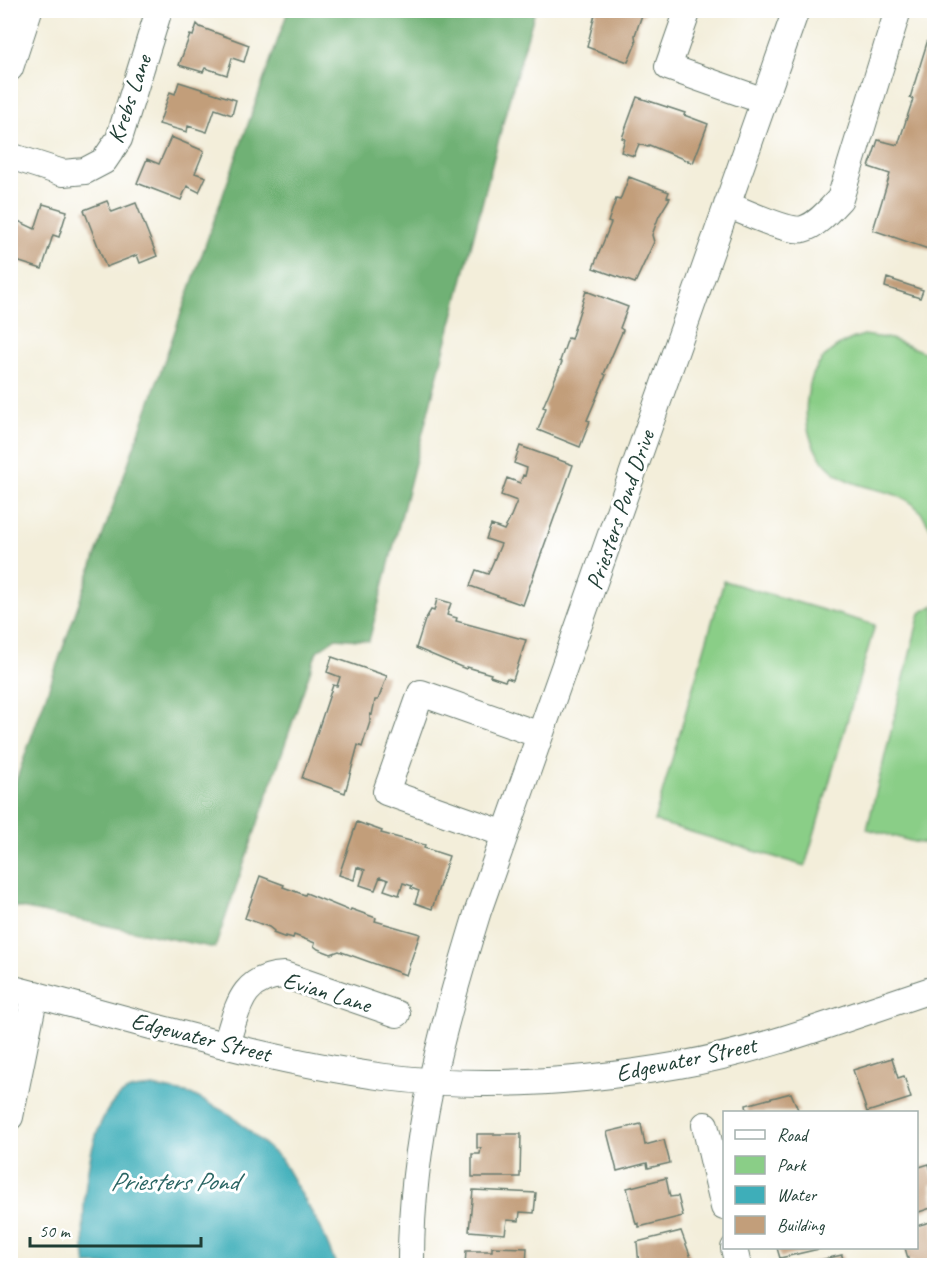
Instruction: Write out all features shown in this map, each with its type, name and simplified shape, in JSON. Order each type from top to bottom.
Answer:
[{"type":"street","name":"Krebs Lane","points":[[10,156],[63,173],[85,171],[104,160],[119,139],[159,10]]},
{"type":"street","points":[[688,10],[668,67],[764,100]]},
{"type":"street","name":"Priesters Pond Drive","points":[[430,1080],[447,1010],[505,834],[796,10]]},
{"type":"street","points":[[727,205],[789,228],[803,229],[817,221],[840,199],[898,10]]},
{"type":"street","points":[[10,68],[26,11]]},
{"type":"street","points":[[505,834],[386,792],[417,704],[421,693],[540,735]]},
{"type":"street","name":"Evian Lane","points":[[225,1044],[244,994],[253,983],[267,976],[284,975],[397,1014]]},
{"type":"street","name":"Edgewater Street","points":[[10,988],[317,1066],[387,1077],[541,1082],[609,1076],[682,1065],[751,1048],[934,989]]},
{"type":"street","points":[[10,1117],[35,994]]},
{"type":"street","points":[[411,1266],[416,1165],[430,1080]]},
{"type":"street","points":[[705,1125],[723,1204]]},
{"type":"street","points":[[734,1249],[738,1266]]},
{"type":"green space","points":[[288,11],[535,11],[506,111],[369,641],[336,638],[317,651],[215,948],[11,906],[11,795]]},
{"type":"green space","points":[[864,335],[891,339],[934,356],[934,535],[922,514],[910,502],[901,497],[854,483],[833,471],[823,461],[811,438],[806,412],[813,374],[823,358],[837,346]]},
{"type":"green space","points":[[724,581],[875,625],[805,866],[654,821]]},
{"type":"green space","points":[[934,605],[934,845],[867,829],[920,613]]},
{"type":"water","name":"Priesters Pond","points":[[153,1087],[191,1094],[231,1115],[281,1159],[321,1228],[336,1265],[86,1265],[83,1223],[88,1169],[94,1142],[103,1119],[115,1101],[130,1090]]},
{"type":"building","points":[[596,10],[646,10],[635,35],[636,43],[628,62],[587,47]]},
{"type":"building","points":[[934,20],[934,251],[873,230],[890,174],[869,167],[878,140],[898,145]]},
{"type":"building","points":[[197,24],[249,45],[244,62],[232,58],[227,75],[205,68],[203,72],[179,65],[190,35],[193,36]]},
{"type":"building","points":[[179,82],[236,100],[232,115],[215,109],[207,132],[188,126],[187,132],[159,124],[170,92],[175,94]]},
{"type":"building","points":[[637,97],[685,113],[684,115],[708,124],[693,163],[649,145],[648,147],[639,144],[634,156],[621,152],[625,139],[622,138]]},
{"type":"building","points":[[171,137],[204,151],[195,173],[206,177],[199,192],[187,186],[181,200],[137,183],[147,159],[159,164]]},
{"type":"building","points":[[629,177],[669,192],[667,197],[670,198],[659,216],[652,235],[654,242],[635,283],[593,268],[611,223],[608,222],[616,199],[620,200]]},
{"type":"building","points":[[107,201],[112,212],[136,203],[157,256],[140,263],[137,255],[106,267],[84,210]]},
{"type":"building","points":[[43,204],[67,211],[59,237],[53,235],[42,269],[10,259],[10,227],[13,228],[16,220],[35,229]]},
{"type":"building","points":[[887,278],[923,290],[920,298],[885,287]]},
{"type":"building","points":[[586,291],[628,307],[620,328],[623,330],[587,420],[590,421],[580,447],[538,430],[546,408],[543,407],[562,362],[560,361],[568,338],[571,339]]},
{"type":"building","points":[[520,446],[573,465],[523,605],[470,586],[476,570],[488,574],[501,544],[486,539],[491,525],[504,530],[517,501],[501,495],[507,478],[520,483],[523,475],[525,476],[527,468],[514,463]]},
{"type":"building","points":[[437,599],[451,603],[447,615],[457,618],[456,621],[526,640],[513,680],[507,678],[505,681],[490,676],[491,674],[467,667],[466,669],[416,648],[425,620],[431,610],[434,611]]},
{"type":"building","points":[[332,657],[387,676],[378,700],[375,700],[372,715],[370,714],[370,722],[362,747],[358,745],[345,793],[302,778],[333,685],[337,686],[340,677],[327,672]]},
{"type":"building","points":[[357,822],[382,831],[381,833],[425,845],[424,848],[449,856],[432,909],[415,903],[419,891],[411,888],[412,886],[403,883],[399,895],[384,890],[388,880],[380,877],[375,890],[360,885],[365,870],[357,867],[354,880],[339,875]]},
{"type":"building","points":[[260,876],[305,895],[306,893],[350,911],[351,909],[376,918],[375,921],[420,934],[406,975],[339,951],[331,954],[318,949],[314,946],[315,943],[294,935],[293,938],[286,936],[286,938],[273,933],[274,931],[269,927],[245,918]]},
{"type":"building","points":[[892,1058],[898,1078],[904,1076],[911,1098],[867,1111],[853,1070]]},
{"type":"building","points":[[791,1093],[799,1111],[747,1111],[746,1105]]},
{"type":"building","points":[[641,1124],[645,1145],[664,1140],[670,1163],[648,1168],[647,1163],[617,1171],[607,1132]]},
{"type":"building","points":[[477,1134],[521,1134],[520,1177],[472,1177],[472,1154],[480,1154],[481,1148],[477,1148]]},
{"type":"building","points":[[929,1164],[934,1182],[931,1186],[934,1207],[918,1212],[918,1167]]},
{"type":"building","points":[[666,1178],[670,1197],[678,1196],[683,1216],[639,1227],[639,1223],[636,1224],[627,1188]]},
{"type":"building","points":[[473,1190],[536,1193],[534,1213],[520,1212],[519,1221],[507,1220],[505,1234],[469,1231]]},
{"type":"building","points":[[934,1221],[934,1265],[914,1266],[913,1262],[909,1262],[905,1249],[918,1249],[918,1225]]},
{"type":"building","points":[[681,1231],[694,1266],[639,1266],[637,1242]]},
{"type":"building","points":[[492,1247],[527,1248],[526,1266],[465,1266],[466,1251],[492,1251]]},
{"type":"building","points":[[777,1249],[819,1249],[780,1258]]},
{"type":"building","points":[[842,1255],[844,1266],[812,1266],[811,1262]]}]
